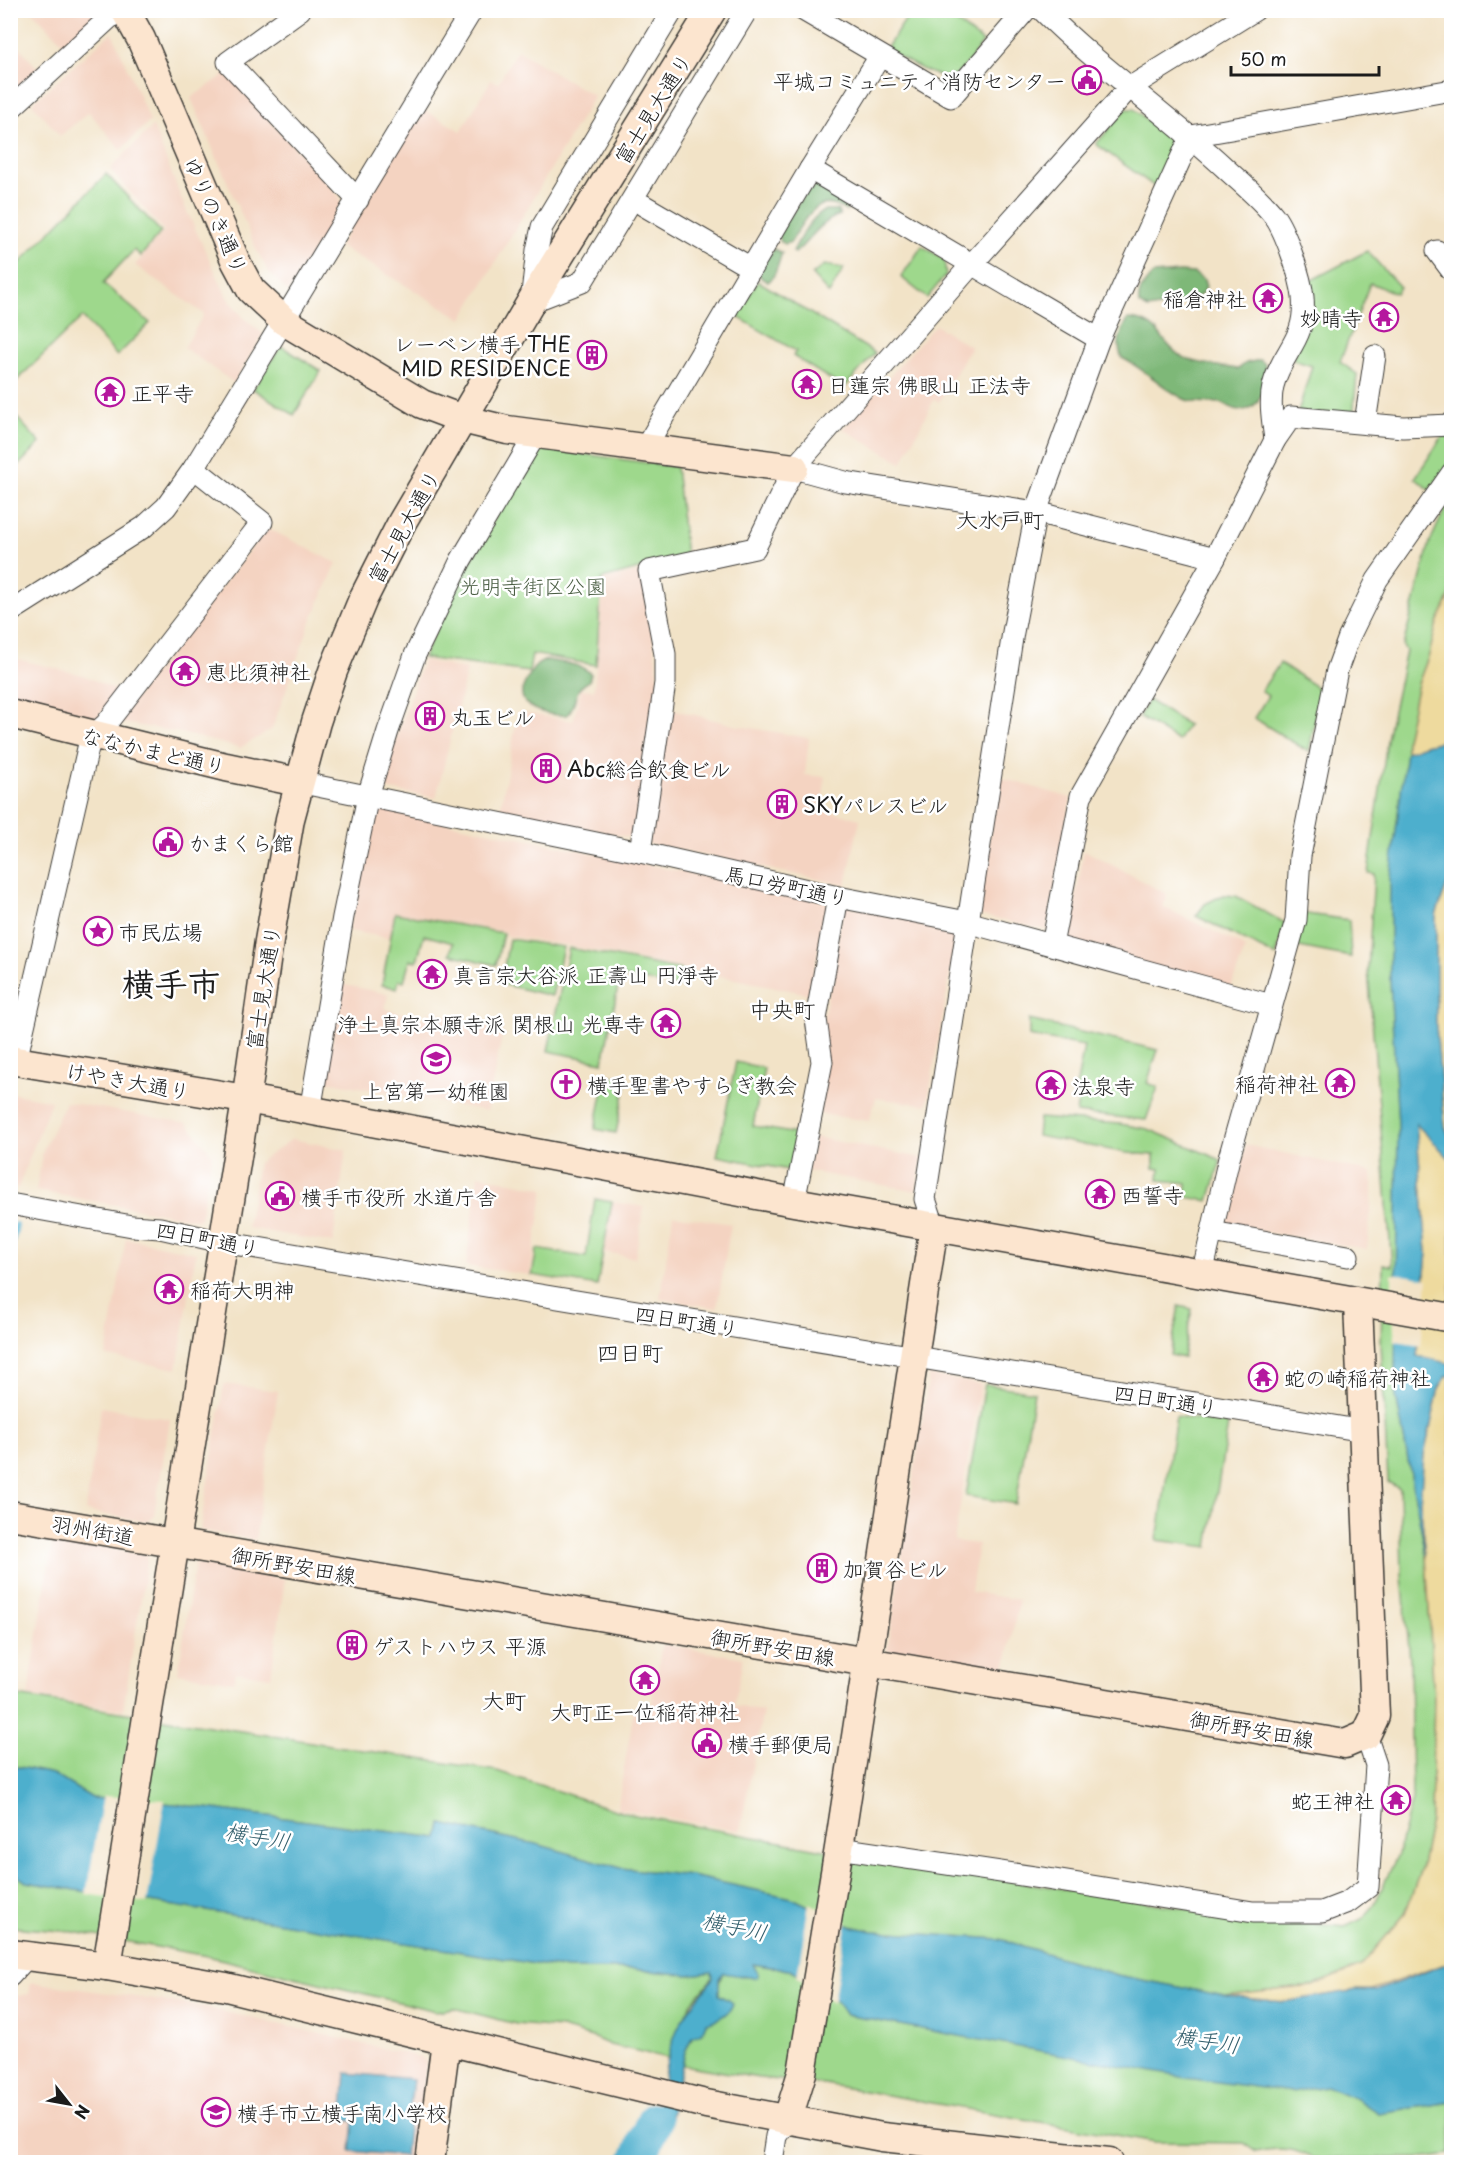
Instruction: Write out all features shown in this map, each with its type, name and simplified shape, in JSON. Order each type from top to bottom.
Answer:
[{"type":"street","points":[[10,109],[118,10]]},
{"type":"street","name":"ゆりのき通り","points":[[125,10],[141,39],[236,262],[251,290],[284,321],[422,404],[462,419],[507,430],[794,468]]},
{"type":"street","points":[[300,10],[228,62],[358,200]]},
{"type":"street","points":[[10,612],[144,527],[166,507],[194,468],[472,10]]},
{"type":"street","points":[[674,10],[543,227],[537,250],[531,302],[582,282],[747,10]]},
{"type":"street","name":"富士見大通り","points":[[175,1544],[246,1101],[269,941],[298,782],[330,681],[363,599],[402,522],[531,302],[712,10]]},
{"type":"street","points":[[803,10],[951,97],[1026,10]]},
{"type":"street","points":[[1042,10],[1065,33],[1130,88],[1191,136],[1275,218],[1297,270],[1303,297],[1302,327],[1278,370],[1272,388],[1275,440]]},
{"type":"street","points":[[640,852],[665,683],[665,654],[649,571],[755,548],[794,468],[1130,88],[1255,10]]},
{"type":"street","points":[[645,448],[810,169],[880,56]]},
{"type":"street","points":[[1191,136],[1452,90]]},
{"type":"street","points":[[772,2163],[776,2136],[787,2121],[802,2073],[831,1894],[934,1226],[926,1199],[967,922],[993,773],[1013,632],[1036,512],[1099,339],[1191,136]]},
{"type":"street","points":[[810,169],[1099,339]]},
{"type":"street","points":[[643,205],[751,268]]},
{"type":"street","points":[[1437,251],[1452,271]]},
{"type":"street","points":[[1365,423],[1375,356]]},
{"type":"street","points":[[1052,945],[1081,796],[1215,558],[1275,440],[1291,417],[1402,427],[1452,425]]},
{"type":"street","points":[[310,1110],[343,917],[368,796],[388,731],[415,655],[461,560],[536,434]]},
{"type":"street","points":[[13,1061],[88,748],[94,735],[106,724],[207,590],[262,522],[194,468]]},
{"type":"street","points":[[794,468],[845,482],[1036,512],[1215,558]]},
{"type":"street","points":[[1202,1274],[1229,1158],[1296,920],[1300,856],[1337,670],[1349,637],[1377,580],[1452,473]]},
{"type":"street","name":"ななかまど通り","points":[[10,714],[298,782]]},
{"type":"street","name":"馬口労町通り","points":[[298,782],[640,852],[838,897],[967,922],[1271,1005]]},
{"type":"street","points":[[794,1202],[822,1062],[816,1018],[838,897]]},
{"type":"street","name":"けやき大通り","points":[[13,1061],[310,1110],[794,1202],[1358,1303]]},
{"type":"street","name":"四日町通り","points":[[10,1204],[132,1226],[160,1228],[222,1242],[1364,1431]]},
{"type":"street","points":[[1212,1232],[1348,1256]]},
{"type":"street","points":[[838,1848],[1253,1912],[1322,1912],[1348,1902],[1368,1887],[1376,1765],[1366,1735],[1375,1716],[1358,1303],[1452,1318]]},
{"type":"street","name":"羽州街道","points":[[10,1515],[175,1544]]},
{"type":"street","points":[[107,1966],[175,1544]]},
{"type":"street","name":"御所野安田線","points":[[175,1544],[1345,1744],[1366,1735]]},
{"type":"street","points":[[16,1962],[107,1966],[226,1987],[706,2104],[787,2121],[882,2137],[1109,2163]]},
{"type":"street","points":[[430,2163],[446,2041]]},
{"type":"shaded area","points":[[32,11],[94,11],[97,13],[64,44]]},
{"type":"shaded area","points":[[112,32],[150,121],[121,150],[89,112],[60,136],[32,103]]},
{"type":"shaded area","points":[[11,37],[38,69],[10,93]]},
{"type":"shaded area","points":[[517,50],[594,96],[462,319],[339,246],[421,108],[461,131],[491,80],[498,83]]},
{"type":"shaded area","points":[[227,73],[339,196],[342,207],[288,292],[268,271],[257,251],[191,98]]},
{"type":"shaded area","points":[[153,126],[184,205],[227,297],[243,317],[263,334],[234,383],[184,348],[204,314],[135,265],[164,231],[110,169]]},
{"type":"shaded area","points":[[935,325],[971,347],[939,402],[934,399],[902,463],[843,429]]},
{"type":"shaded area","points":[[267,528],[337,563],[309,626],[272,729],[240,748],[177,732],[116,722]]},
{"type":"shaded area","points":[[644,571],[660,692],[637,839],[500,811],[518,712],[573,721],[581,689],[594,690],[604,580]]},
{"type":"shaded area","points":[[10,656],[83,675],[118,691],[96,719],[11,695]]},
{"type":"shaded area","name":"丸玉ビル","points":[[423,660],[467,670],[436,798],[379,788]]},
{"type":"shaded area","points":[[668,708],[734,725],[809,738],[805,775],[825,777],[822,810],[860,819],[846,885],[644,843]]},
{"type":"shaded area","points":[[999,777],[1071,798],[1047,930],[977,915]]},
{"type":"shaded area","points":[[370,807],[828,902],[809,994],[566,945],[506,936],[506,932],[395,912],[389,938],[349,931]]},
{"type":"shaded area","points":[[1084,850],[1167,894],[1163,907],[1240,944],[1245,949],[1231,988],[1068,943]]},
{"type":"shaded area","points":[[844,905],[958,930],[927,1105],[876,1098],[869,1121],[820,1114],[821,1032]]},
{"type":"shaded area","name":"上宮第一幼稚園","points":[[341,984],[388,994],[385,1009],[426,1019],[429,1011],[503,1030],[487,1111],[326,1081]]},
{"type":"shaded area","points":[[11,1093],[51,1101],[18,1188],[11,1187]]},
{"type":"shaded area","points":[[66,1102],[187,1123],[212,1155],[200,1220],[36,1191],[43,1150]]},
{"type":"shaded area","points":[[814,1137],[922,1158],[916,1191],[807,1171]]},
{"type":"shaded area","points":[[292,1139],[346,1150],[333,1243],[247,1228],[258,1163]]},
{"type":"shaded area","points":[[1246,1145],[1372,1172],[1373,1186],[1367,1249],[1226,1226]]},
{"type":"shaded area","points":[[478,1175],[544,1189],[530,1275],[466,1266]]},
{"type":"shaded area","points":[[613,1202],[644,1207],[635,1258],[604,1252]]},
{"type":"shaded area","points":[[673,1215],[731,1224],[717,1308],[660,1299]]},
{"type":"shaded area","points":[[126,1238],[196,1253],[177,1369],[106,1356]]},
{"type":"shaded area","points":[[929,1375],[981,1384],[954,1541],[978,1544],[971,1592],[1019,1600],[1005,1669],[887,1651]]},
{"type":"shaded area","points":[[224,1384],[278,1391],[255,1540],[200,1530]]},
{"type":"shaded area","points":[[101,1407],[170,1419],[154,1515],[147,1522],[85,1511]]},
{"type":"shaded area","points":[[53,1539],[148,1555],[123,1710],[28,1696]]},
{"type":"shaded area","points":[[195,1563],[285,1579],[271,1677],[236,1672],[234,1682],[178,1673]]},
{"type":"shaded area","points":[[662,1644],[743,1658],[734,1706],[763,1711],[740,1831],[617,1809],[634,1710],[650,1712]]},
{"type":"shaded area","name":"横手市立横手南小学校","points":[[31,1982],[199,2006],[421,2057],[426,2062],[418,2162],[11,2162],[10,1997],[29,1994]]},
{"type":"green space","points":[[911,11],[942,11],[983,42],[967,65],[955,75],[948,77],[931,73],[886,49]]},
{"type":"green space","points":[[1126,109],[1134,109],[1176,144],[1176,151],[1158,189],[1096,144]]},
{"type":"green space","points":[[106,174],[161,232],[141,256],[134,250],[103,283],[150,323],[117,356],[82,317],[11,386],[11,272]]},
{"type":"green space","points":[[818,184],[851,202],[846,211],[827,204],[819,206],[806,217],[791,242],[784,244],[780,241],[779,232],[805,193]]},
{"type":"green space","points":[[825,210],[837,210],[840,215],[821,226],[795,253],[793,251],[806,228]]},
{"type":"green space","points":[[922,246],[944,259],[946,275],[927,298],[901,277]]},
{"type":"green space","points":[[774,249],[782,253],[775,273],[768,282],[761,278],[758,270]]},
{"type":"green space","points":[[1367,251],[1400,287],[1396,293],[1370,283],[1340,362],[1357,374],[1353,417],[1298,412],[1312,366],[1293,360],[1308,282]]},
{"type":"green space","points":[[824,265],[844,268],[829,294],[812,275]]},
{"type":"green space","points":[[1194,273],[1204,280],[1206,287],[1202,294],[1191,301],[1148,309],[1139,304],[1142,288],[1153,274]]},
{"type":"green space","points":[[758,281],[875,353],[844,388],[793,356],[796,351],[736,316]]},
{"type":"green space","points":[[1128,319],[1146,323],[1179,355],[1190,360],[1238,369],[1246,363],[1260,360],[1265,364],[1265,371],[1258,401],[1247,409],[1239,410],[1221,403],[1189,401],[1176,395],[1122,358],[1119,342]]},
{"type":"green space","points":[[281,346],[321,371],[294,415],[253,389]]},
{"type":"green space","points":[[10,410],[40,443],[11,473],[10,473]]},
{"type":"green space","points":[[1444,434],[1451,439],[1451,462],[1430,490],[1415,478]]},
{"type":"green space","name":"光明寺街区公園","points":[[534,447],[676,467],[686,556],[602,579],[596,665],[532,654],[529,672],[423,658],[447,604]]},
{"type":"green space","points":[[1451,495],[1451,594],[1437,623],[1429,655],[1418,684],[1406,740],[1390,877],[1390,980],[1398,1124],[1395,1391],[1426,1555],[1434,1699],[1431,1820],[1422,1866],[1405,1914],[1361,1966],[1313,1986],[1225,1996],[1117,1975],[1000,1939],[873,1931],[850,1926],[792,1898],[691,1876],[621,1868],[536,1844],[441,1824],[438,1838],[175,1804],[92,1798],[53,1774],[19,1767],[11,1769],[10,1695],[497,1771],[624,1813],[862,1857],[1247,1918],[1345,1927],[1362,1919],[1373,1907],[1398,1854],[1412,1799],[1410,1659],[1402,1577],[1400,1489],[1388,1482],[1381,1343],[1383,1264],[1392,1266],[1368,970],[1374,874],[1368,873],[1388,734],[1406,651],[1403,646],[1430,542]]},
{"type":"green space","points":[[547,660],[576,666],[591,674],[589,681],[579,689],[567,715],[538,711],[526,703],[523,698],[522,691],[525,682],[537,665]]},
{"type":"green space","points":[[1280,663],[1321,690],[1309,751],[1254,718],[1268,696],[1261,691]]},
{"type":"green space","points":[[1148,700],[1188,725],[1178,741],[1139,717]]},
{"type":"green space","points":[[1223,895],[1236,896],[1285,923],[1276,956],[1196,916],[1205,904]]},
{"type":"green space","points":[[395,913],[503,933],[496,965],[450,954],[453,943],[424,935],[417,961],[410,960],[404,981],[399,980],[397,988],[382,985]]},
{"type":"green space","points":[[1300,913],[1349,920],[1351,957],[1294,946]]},
{"type":"green space","points":[[509,939],[563,947],[552,996],[501,984]]},
{"type":"green space","points":[[569,948],[683,970],[679,987],[620,976],[603,1062],[548,1051]]},
{"type":"green space","points":[[1029,1020],[1158,1050],[1147,1083],[1158,1087],[1146,1120],[1076,1113],[1079,1094],[1075,1093],[1084,1046],[1029,1036]]},
{"type":"green space","points":[[736,1062],[764,1068],[753,1126],[802,1135],[794,1171],[717,1156]]},
{"type":"green space","points":[[606,1075],[627,1079],[616,1133],[595,1129]]},
{"type":"green space","points":[[1039,1118],[1120,1124],[1148,1129],[1221,1160],[1209,1201],[1186,1197],[1187,1183],[1159,1180],[1160,1169],[1154,1168],[1154,1155],[1127,1153],[1037,1136]]},
{"type":"green space","points":[[595,1199],[612,1202],[597,1286],[532,1275],[537,1249],[586,1257]]},
{"type":"green space","points":[[1179,1306],[1192,1309],[1183,1358],[1170,1355]]},
{"type":"green space","points":[[985,1384],[1034,1392],[1016,1504],[966,1496]]},
{"type":"green space","points":[[1176,1416],[1228,1424],[1208,1547],[1157,1540]]},
{"type":"green space","points":[[10,1871],[27,1882],[567,1969],[632,1969],[689,1975],[712,1972],[713,1977],[691,2004],[668,2058],[610,2045],[561,2028],[516,2024],[454,2008],[436,2011],[207,1956],[74,1932],[11,1927]]},
{"type":"green space","points":[[752,1964],[794,1971],[838,2003],[846,2015],[1054,2053],[1292,2092],[1326,2086],[1357,2099],[1378,2113],[1451,2102],[1451,2154],[1419,2158],[1312,2158],[1285,2149],[1256,2152],[1243,2143],[1155,2142],[824,2084],[759,2078],[682,2065],[692,2037],[702,2033],[706,2023],[725,1999],[719,1995],[719,1981],[723,1973],[758,1974]]},
{"type":"sand","points":[[1451,594],[1451,739],[1406,752],[1406,740],[1418,684],[1429,655],[1437,623]]},
{"type":"sand","points":[[1451,874],[1451,1140],[1445,1127],[1436,1027],[1436,915]]},
{"type":"sand","points":[[1416,1123],[1451,1160],[1451,1364],[1417,1357],[1427,1252]]},
{"type":"sand","points":[[1451,1375],[1451,1962],[1371,1990],[1357,1990],[1283,2002],[1225,1996],[1313,1986],[1361,1966],[1405,1914],[1422,1866],[1431,1820],[1434,1699],[1426,1555],[1420,1502],[1424,1455],[1439,1388],[1447,1376]]},
{"type":"water","points":[[1451,739],[1451,874],[1436,915],[1436,1027],[1445,1127],[1451,1140],[1451,1160],[1416,1124],[1427,1252],[1417,1356],[1452,1364],[1451,1375],[1447,1376],[1439,1388],[1424,1455],[1420,1502],[1426,1555],[1395,1391],[1398,1124],[1390,980],[1390,877],[1406,752]]},
{"type":"water","name":"横手川","points":[[19,1767],[53,1774],[92,1798],[175,1804],[438,1838],[441,1824],[536,1844],[621,1868],[691,1876],[792,1898],[850,1926],[873,1931],[1000,1939],[1117,1975],[1225,1996],[1283,2002],[1357,1990],[1376,1991],[1451,1962],[1451,2102],[1378,2113],[1357,2099],[1326,2086],[1292,2092],[1186,2078],[846,2015],[838,2003],[794,1971],[753,1964],[758,1974],[757,1977],[723,1973],[719,1978],[719,1995],[733,2003],[726,2014],[706,2023],[702,2033],[692,2037],[685,2052],[670,2121],[656,2162],[627,2162],[638,2151],[647,2155],[655,2141],[654,2130],[663,2082],[675,2035],[687,2012],[713,1978],[712,1972],[689,1975],[632,1969],[567,1969],[26,1882],[11,1871],[11,1769]]},
{"type":"water","points":[[346,2073],[413,2079],[405,2156],[351,2151],[354,2121],[342,2120]]},
{"type":"pier","points":[[1392,1273],[1428,1279],[1421,1345],[1395,1341]]},
{"type":"pier","points":[[103,1796],[165,1800],[147,1903],[86,1894]]},
{"type":"pier","points":[[809,1903],[847,1921],[833,2003],[797,1977]]},
{"type":"waterway","points":[[10,1252],[16,1225]]},
{"type":"waterway","points":[[637,2162],[654,2121]]},
{"type":"place","name":"平城コミュニティ消防センター","points":[[1087,80]]},
{"type":"place","name":"稲倉神社","points":[[1268,298]]},
{"type":"place","name":"妙晴寺","points":[[1384,317]]},
{"type":"place","name":"レーベン横手 THE MID RESIDENCE","points":[[592,355]]},
{"type":"place","name":"日蓮宗 佛眼山 正法寺","points":[[807,384]]},
{"type":"place","name":"正平寺","points":[[110,392]]},
{"type":"place","name":"恵比須神社","points":[[185,671]]},
{"type":"place","name":"丸玉ビル","points":[[430,716]]},
{"type":"place","name":"Abc総合飲食ビル","points":[[546,768]]},
{"type":"place","name":"SKYパレスビル","points":[[782,804]]},
{"type":"place","name":"かまくら館","points":[[168,842]]},
{"type":"place","name":"市民広場","points":[[98,931]]},
{"type":"place","name":"真言宗大谷派 正壽山 円淨寺","points":[[432,974]]},
{"type":"place","name":"浄土真宗本願寺派 関根山 光専寺","points":[[666,1023]]},
{"type":"place","name":"上宮第一幼稚園","points":[[436,1059]]},
{"type":"place","name":"稲荷神社","points":[[1340,1083]]},
{"type":"place","name":"横手聖書やすらぎ教会","points":[[566,1084]]},
{"type":"place","name":"法泉寺","points":[[1051,1085]]},
{"type":"place","name":"西誓寺","points":[[1100,1194]]},
{"type":"place","name":"横手市役所 水道庁舎","points":[[280,1196]]},
{"type":"place","name":"稲荷大明神","points":[[169,1289]]},
{"type":"place","name":"蛇の崎稲荷神社","points":[[1263,1377]]},
{"type":"place","name":"加賀谷ビル","points":[[822,1568]]},
{"type":"place","name":"ゲストハウス 平源","points":[[352,1645]]},
{"type":"place","name":"大町正一位稲荷神社","points":[[645,1680]]},
{"type":"place","name":"横手郵便局","points":[[707,1743]]},
{"type":"place","name":"蛇王神社","points":[[1396,1800]]},
{"type":"place","name":"横手市立横手南小学校","points":[[216,2112]]},
{"type":"district","name":"大水戸町","points":[[1000,518]]},
{"type":"district","name":"横手市","points":[[171,982]]},
{"type":"district","name":"中央町","points":[[782,1008]]},
{"type":"district","name":"四日町","points":[[630,1351]]},
{"type":"district","name":"大町","points":[[504,1699]]}]
